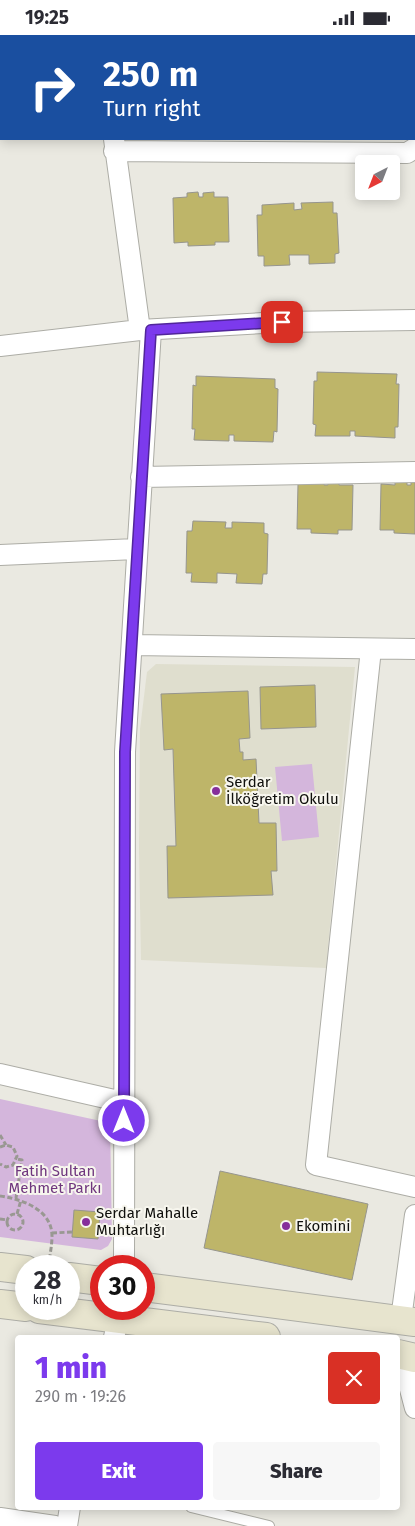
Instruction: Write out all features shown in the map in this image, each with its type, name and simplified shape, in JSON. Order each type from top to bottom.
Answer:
[{"type":"main road","points":[[0,1267],[15,1269]]},
{"type":"main road","points":[[155,1288],[408,1320]]},
{"type":"main road","points":[[0,1304],[15,1306]]},
{"type":"main road","points":[[80,1316],[118,1322],[246,1335]]},
{"type":"street","points":[[124,1255],[125,752],[141,477],[145,330],[114,145],[407,153],[415,148]]},
{"type":"street","points":[[0,346],[145,330],[282,322],[415,320]]},
{"type":"street","points":[[141,477],[415,471]]},
{"type":"street","points":[[0,555],[136,549]]},
{"type":"street","points":[[132,645],[415,649]]},
{"type":"street","points":[[371,649],[316,1165],[415,1187]]},
{"type":"street","points":[[0,1074],[123,1102]]},
{"type":"street","points":[[408,1320],[415,1215]]},
{"type":"street","points":[[404,1356],[415,1408]]},
{"type":"street","points":[[66,1526],[69,1510]]},
{"type":"street","points":[[0,1518],[55,1526]]},
{"type":"lane","points":[[203,1510],[269,1526]]},
{"type":"path","points":[[0,1135],[6,1145],[15,1149],[17,1159]]},
{"type":"path","points":[[0,1147],[6,1145]]},
{"type":"path","points":[[0,1164],[10,1166],[17,1159]]},
{"type":"path","points":[[16,1198],[22,1160],[17,1159]]},
{"type":"path","points":[[0,1196],[21,1199],[44,1215],[52,1233],[50,1255]]},
{"type":"path","points":[[17,1214],[21,1199]]},
{"type":"path","points":[[17,1214],[23,1222],[19,1228],[12,1229],[8,1225],[8,1220],[12,1215],[17,1214]]},
{"type":"path","points":[[0,1219],[8,1220]]},
{"type":"path","points":[[52,1233],[72,1233]]},
{"type":"shaded area","points":[[156,664],[355,667],[326,968],[141,960],[139,849],[140,729],[147,672]]},
{"type":"green space","points":[[312,764],[319,837],[282,841],[275,767]]},
{"type":"green space","name":"Fatih Sultan Mehmet Parkı","points":[[0,1099],[110,1123],[112,1239],[108,1246],[101,1250],[0,1237]]},
{"type":"building","points":[[198,192],[199,197],[203,197],[203,193],[214,192],[214,197],[228,197],[229,242],[215,242],[215,245],[188,246],[188,242],[174,243],[173,198],[187,197],[187,193]]},
{"type":"building","points":[[333,202],[333,213],[337,213],[339,253],[335,254],[335,263],[309,264],[309,255],[289,255],[290,265],[264,266],[264,256],[258,256],[257,215],[262,215],[262,205],[294,203],[294,210],[302,209],[301,203]]},
{"type":"building","points":[[317,372],[397,374],[396,384],[399,384],[398,427],[395,427],[395,438],[355,436],[355,431],[350,431],[350,436],[315,436],[316,425],[313,424],[314,381],[317,381]]},
{"type":"building","points":[[196,376],[275,379],[275,388],[278,389],[277,432],[274,431],[273,442],[234,441],[234,435],[229,435],[229,441],[194,440],[195,429],[192,429],[193,385],[196,386]]},
{"type":"building","points":[[312,480],[324,480],[324,485],[328,485],[328,480],[339,480],[339,485],[353,485],[352,530],[338,530],[338,534],[311,533],[311,529],[297,529],[298,484],[312,484]]},
{"type":"building","points":[[395,480],[407,481],[407,485],[411,485],[411,481],[415,481],[415,534],[394,533],[394,530],[380,530],[381,484],[395,485]]},
{"type":"building","points":[[193,521],[226,522],[225,528],[232,528],[232,522],[264,523],[264,533],[268,534],[267,574],[263,574],[262,584],[236,583],[237,574],[217,573],[217,583],[191,582],[192,573],[186,573],[187,531],[192,531]]},
{"type":"building","name":"Serdar İlköğretim Okulu","points":[[315,685],[316,727],[261,729],[260,687]]},
{"type":"building","name":"Serdar İlköğretim Okulu","points":[[248,691],[250,738],[239,739],[240,752],[243,752],[243,760],[256,759],[259,823],[276,823],[277,871],[271,871],[273,895],[168,898],[167,846],[176,846],[173,749],[164,750],[161,694]]},
{"type":"building","points":[[220,1171],[368,1204],[352,1280],[204,1248]]},
{"type":"building","name":"Serdar Mahalle Muhtarlığı","points":[[74,1210],[100,1212],[98,1239],[72,1237]]},
{"type":"place","name":"Serdar İlköğretim Okulu","points":[[216,791]]},
{"type":"place","name":"Serdar Mahalle Muhtarlığı","points":[[86,1222]]},
{"type":"place","name":"Ekomini","points":[[286,1226]]},
{"type":"route","points":[[124,1121],[125,752],[136,549],[151,330],[282,322]]}]
